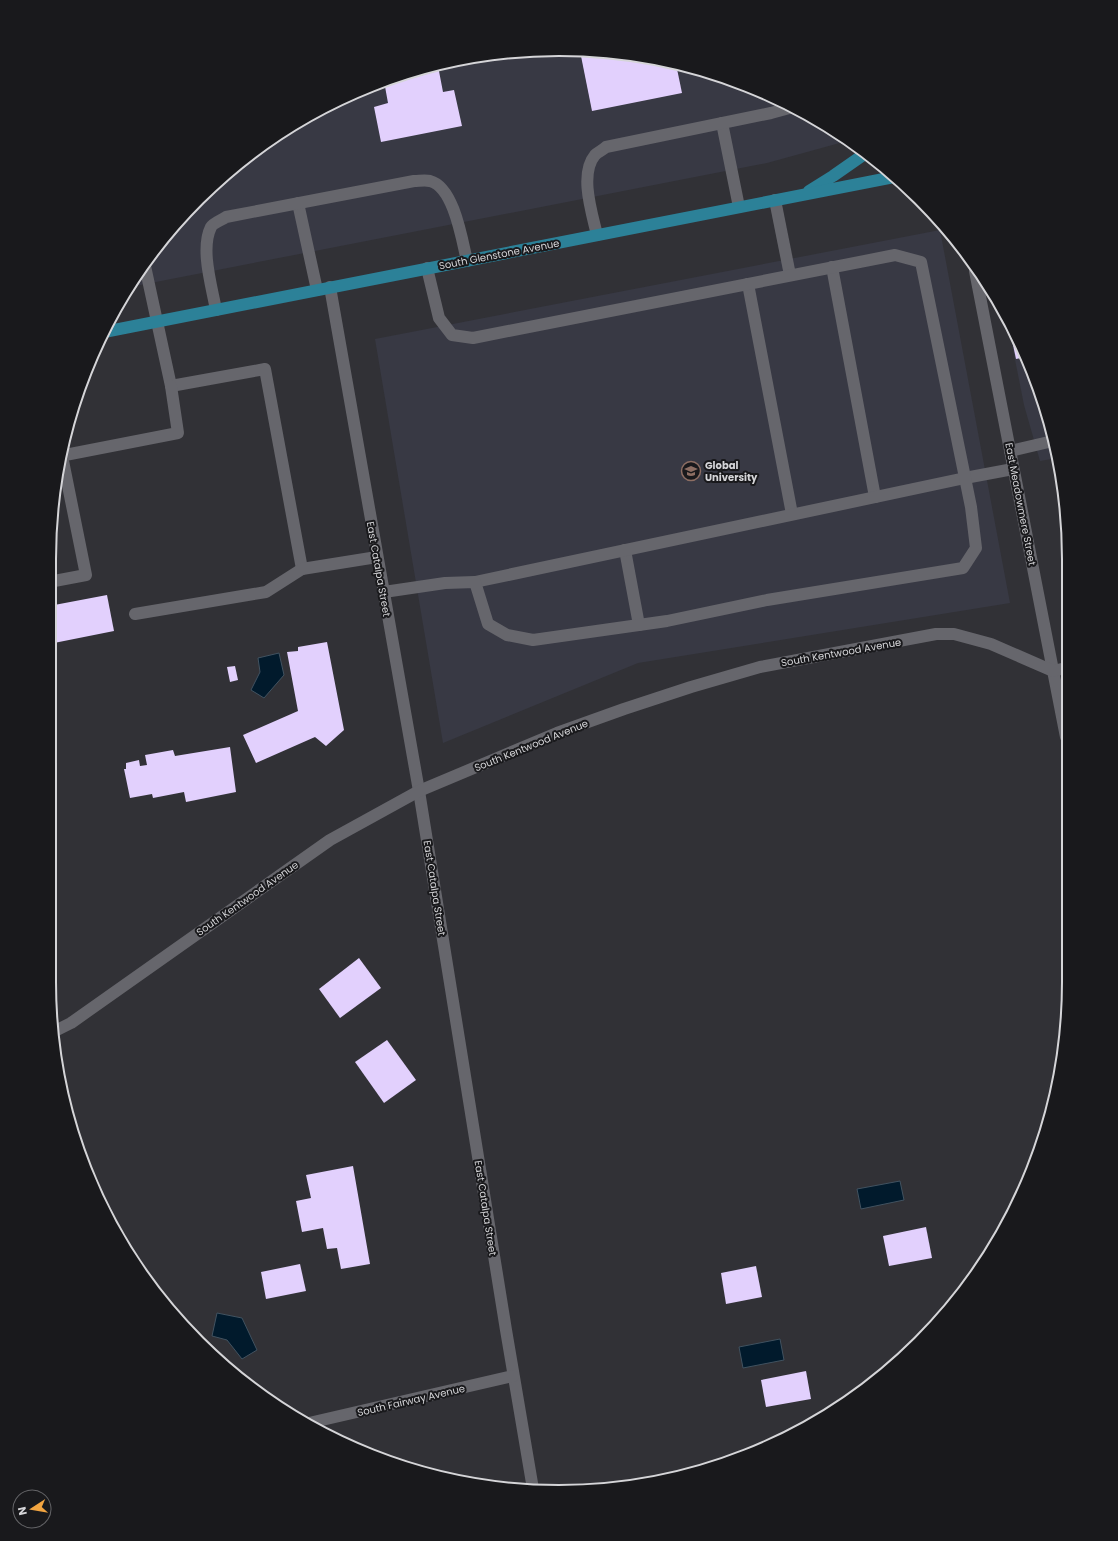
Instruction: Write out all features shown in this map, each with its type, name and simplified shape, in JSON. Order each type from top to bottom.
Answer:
[{"type":"main road","points":[[802,195],[833,176],[860,156]]},
{"type":"main road","name":"South Glenstone Avenue","points":[[111,330],[888,178]]},
{"type":"street","points":[[597,235],[587,184],[588,168],[595,154],[606,148],[784,109]]},
{"type":"street","points":[[722,123],[739,207]]},
{"type":"street","points":[[216,310],[207,257],[207,241],[212,226],[226,217],[414,181],[431,181],[444,191],[454,209],[467,261]]},
{"type":"street","points":[[775,200],[790,275]]},
{"type":"street","points":[[298,203],[317,290]]},
{"type":"street","points":[[427,268],[439,318],[452,335],[473,338],[895,255],[921,262],[971,507],[976,548],[963,568],[767,600],[667,621],[533,640],[507,635],[488,624],[475,582]]},
{"type":"street","points":[[832,267],[875,497]]},
{"type":"street","points":[[67,455],[178,433],[171,386],[146,272]]},
{"type":"street","name":"East Meadowmere Street","points":[[977,280],[1062,717]]},
{"type":"street","points":[[748,284],[792,514]]},
{"type":"street","name":"East Catalpa Street","points":[[330,287],[419,791],[513,1376],[532,1484]]},
{"type":"street","points":[[171,386],[265,369],[302,569]]},
{"type":"street","points":[[1010,451],[1048,442]]},
{"type":"street","points":[[384,592],[445,583],[475,582],[792,514],[1014,469]]},
{"type":"street","points":[[56,581],[86,575],[64,471]]},
{"type":"street","points":[[625,550],[639,625]]},
{"type":"street","points":[[135,614],[266,592],[302,569],[377,557]]},
{"type":"street","name":"South Kentwood Avenue","points":[[58,1030],[77,1018],[330,840],[419,791],[557,733],[631,706],[760,667],[936,634],[954,634],[991,644],[1053,671]]},
{"type":"street","points":[[1053,671],[1062,669]]},
{"type":"street","name":"South Fairway Avenue","points":[[314,1422],[513,1376]]},
{"type":"shaded area","points":[[559,56],[625,60],[657,66],[689,73],[751,94],[810,123],[841,143],[767,163],[137,286],[160,253],[203,203],[253,160],[280,141],[308,123],[367,94],[429,73],[461,66],[493,60]]},
{"type":"shaded area","name":"Global University","points":[[940,230],[1010,603],[638,663],[443,743],[375,339]]},
{"type":"shaded area","points":[[1011,339],[1024,367],[1035,397],[1045,429],[1052,459],[1040,461],[1024,405]]},
{"type":"water","points":[[279,653],[284,675],[264,698],[251,690],[260,672],[258,658]]},
{"type":"water","points":[[900,1181],[904,1200],[861,1209],[857,1189]]},
{"type":"water","points":[[217,1313],[242,1318],[257,1350],[242,1359],[227,1340],[212,1336]]},
{"type":"water","points":[[780,1339],[784,1360],[743,1368],[739,1347]]},
{"type":"building","points":[[581,57],[625,60],[677,70],[682,93],[592,111]]},
{"type":"building","points":[[439,71],[443,92],[454,90],[462,126],[381,142],[374,107],[388,103],[385,87]]},
{"type":"building","points":[[1012,342],[1020,358],[1016,359]]},
{"type":"building","points":[[107,595],[114,631],[56,643],[56,605]]},
{"type":"building","points":[[327,642],[344,730],[326,746],[315,737],[256,763],[243,735],[298,711],[287,652],[298,651],[298,647]]},
{"type":"building","points":[[235,666],[238,680],[230,682],[227,667]]},
{"type":"building","points":[[230,747],[236,792],[186,802],[184,792],[153,798],[152,794],[130,798],[124,769],[126,769],[126,763],[139,760],[140,766],[147,765],[145,755],[173,750],[175,756]]},
{"type":"building","points":[[359,958],[381,988],[340,1018],[319,989]]},
{"type":"building","points":[[387,1040],[416,1080],[384,1103],[355,1062]]},
{"type":"building","points":[[353,1166],[370,1264],[341,1269],[337,1248],[327,1249],[323,1228],[302,1232],[296,1201],[311,1198],[306,1175]]},
{"type":"building","points":[[926,1227],[932,1258],[889,1266],[883,1236]]},
{"type":"building","points":[[300,1264],[306,1291],[266,1299],[261,1272]]},
{"type":"building","points":[[756,1266],[762,1297],[726,1304],[721,1273]]},
{"type":"building","points":[[806,1371],[811,1399],[766,1407],[761,1380]]},
{"type":"place","name":"Global University","points":[[691,471]]}]
